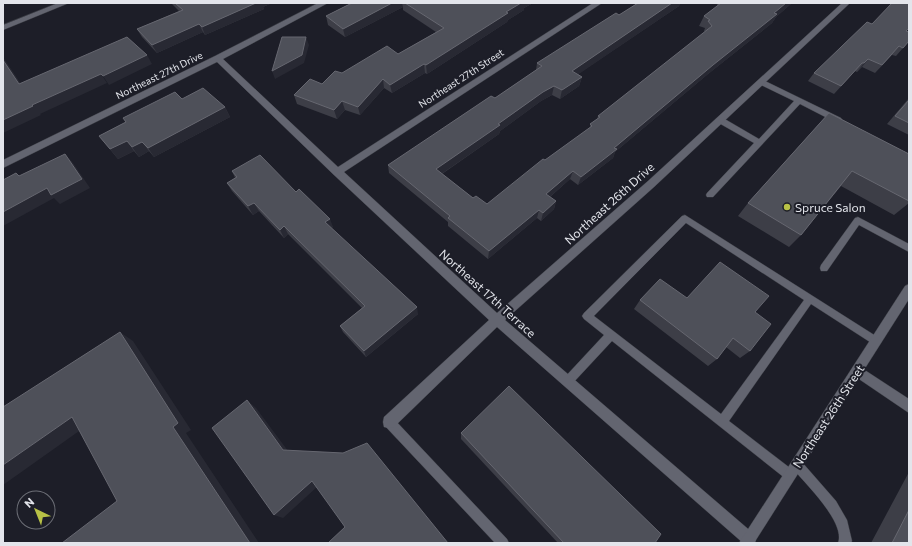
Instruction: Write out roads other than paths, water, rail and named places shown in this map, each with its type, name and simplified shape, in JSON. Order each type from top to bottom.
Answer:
[{"type":"street","points":[[3,28],[65,3]]},
{"type":"street","name":"Northeast 27th Drive","points":[[3,164],[218,58],[324,3]]},
{"type":"street","name":"Northeast 27th Street","points":[[337,172],[598,3]]},
{"type":"street","name":"Northeast 26th Drive","points":[[389,422],[497,320],[651,184],[846,3]]},
{"type":"street","name":"Northeast 17th Terrace","points":[[218,58],[337,172],[497,320],[747,541]]},
{"type":"street","name":"Northeast 26th Street","points":[[747,541],[909,289]]},
{"type":"street","points":[[856,371],[909,407]]},
{"type":"lane","points":[[760,82],[847,125]]},
{"type":"lane","points":[[710,195],[799,101]]},
{"type":"lane","points":[[720,120],[760,142]]},
{"type":"lane","points":[[844,543],[846,540],[841,520],[832,505],[793,470],[722,422],[587,316],[685,218],[876,341]]},
{"type":"lane","points":[[824,268],[858,220],[909,248]]},
{"type":"lane","points":[[722,422],[810,299]]},
{"type":"lane","points":[[568,382],[611,335]]},
{"type":"lane","points":[[389,422],[503,543]]},
{"type":"place","name":"Spruce Salon","points":[[787,207]]}]
